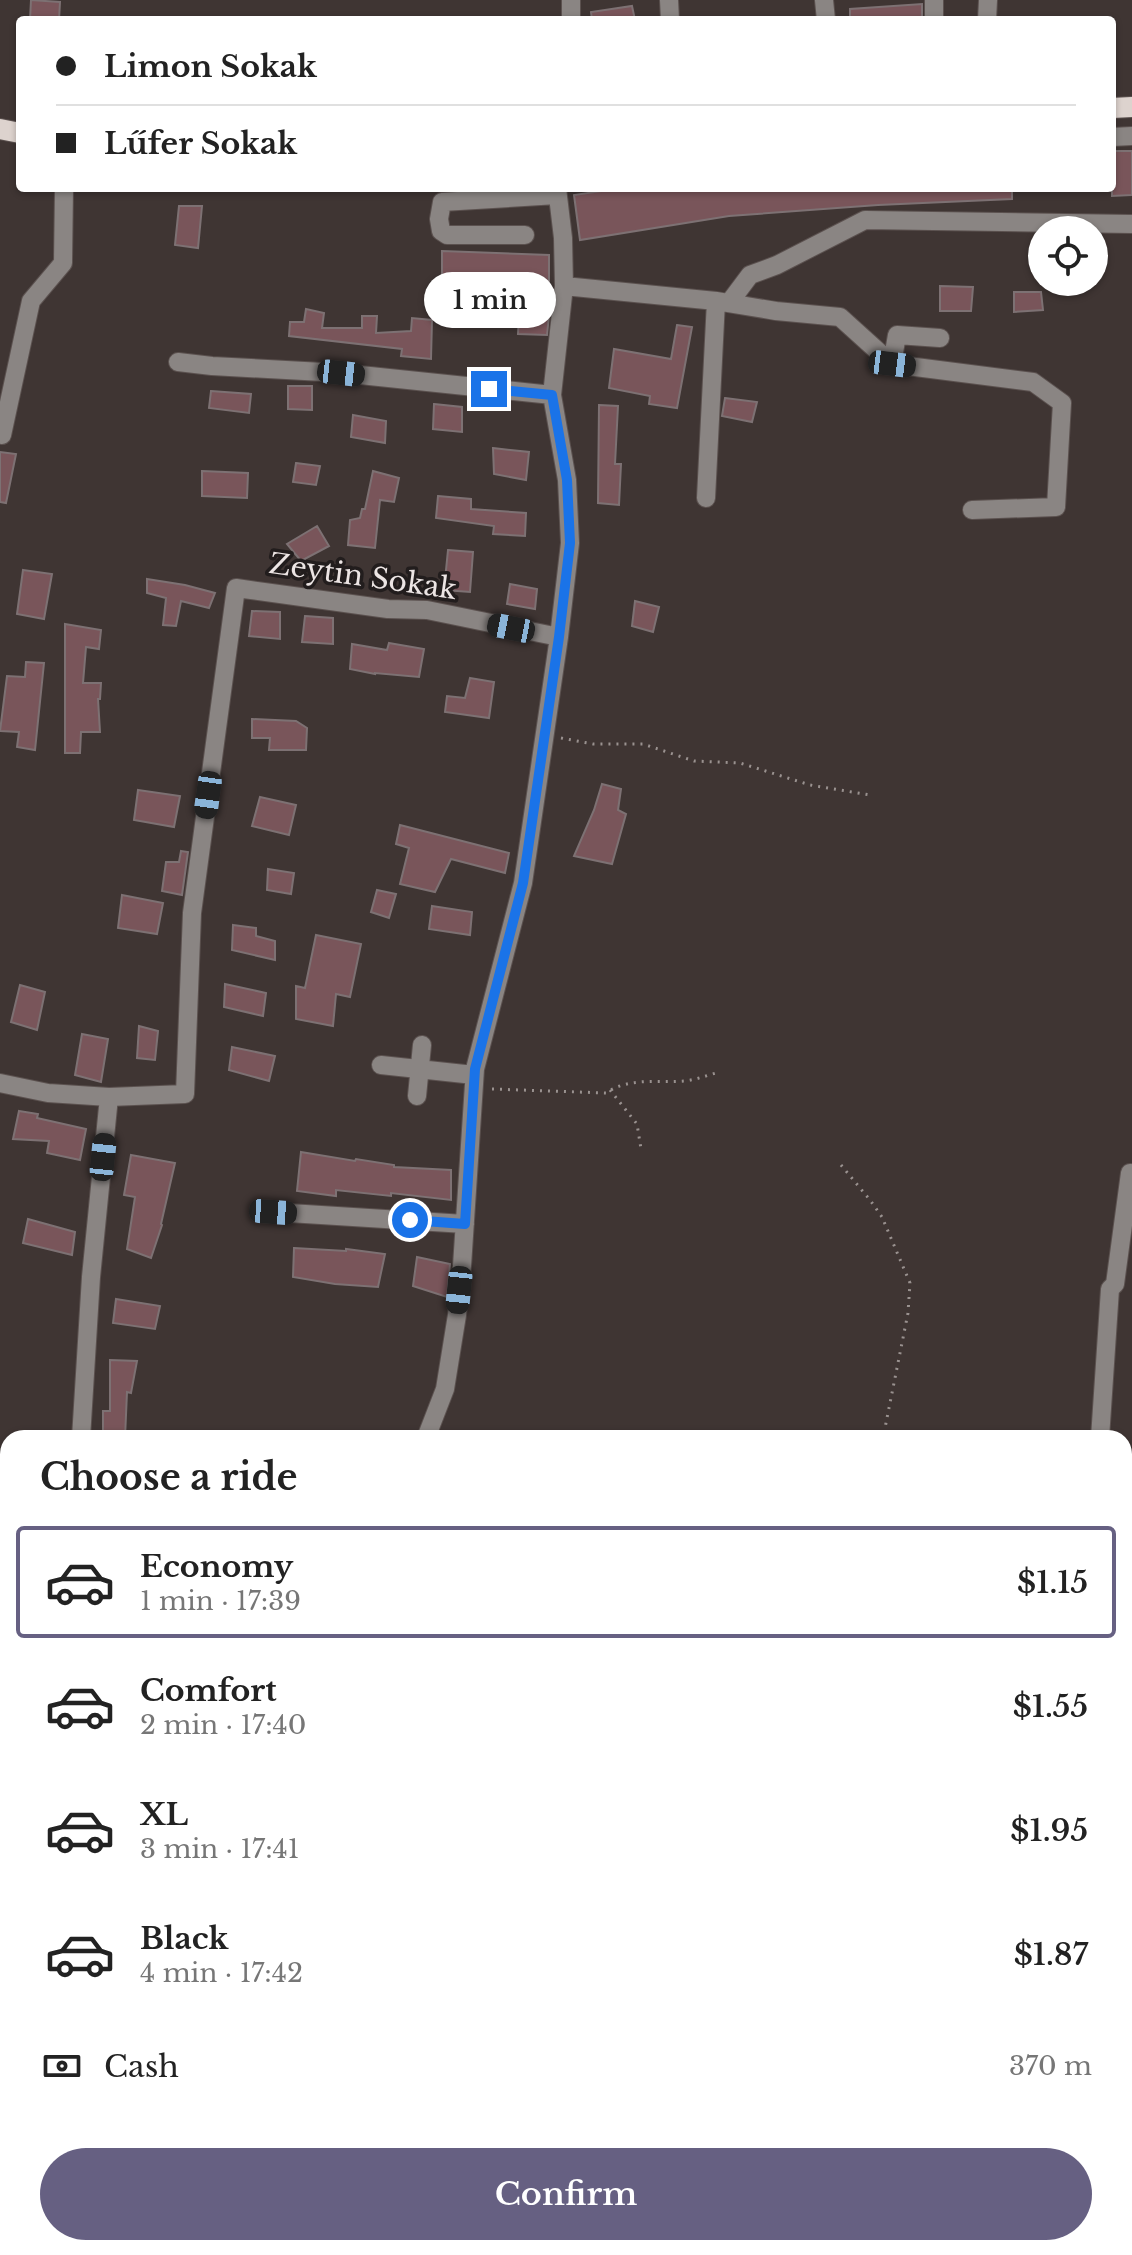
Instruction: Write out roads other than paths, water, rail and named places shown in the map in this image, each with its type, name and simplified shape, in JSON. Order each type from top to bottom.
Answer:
[{"type":"street","points":[[2,435],[31,301],[63,263],[64,192]]},
{"type":"street","points":[[525,235],[447,235],[441,231],[439,219],[442,202],[547,192]]},
{"type":"street","points":[[429,1430],[445,1389],[457,1315],[473,1081],[497,976],[523,883],[570,543],[567,480],[552,395],[564,286],[563,238],[557,192]]},
{"type":"street","points":[[706,498],[722,302],[750,275],[777,265],[865,220],[1132,224]]},
{"type":"street","points":[[564,286],[840,317],[892,364],[1033,382],[1062,403],[1056,507],[972,510]]},
{"type":"street","points":[[892,364],[897,335],[940,338]]},
{"type":"street","points":[[178,362],[341,373],[552,395]]},
{"type":"street","name":"Zeytin Sokak","points":[[109,1097],[185,1094],[192,913],[236,588],[388,609],[427,610],[559,637]]},
{"type":"street","points":[[417,1096],[422,1045]]},
{"type":"street","points":[[381,1065],[421,1069],[473,1081]]},
{"type":"street","points":[[0,1083],[48,1093],[109,1097],[91,1277],[81,1430]]},
{"type":"street","points":[[1101,1430],[1110,1289],[1115,1284],[1130,1173]]},
{"type":"street","points":[[273,1212],[465,1224]]}]
